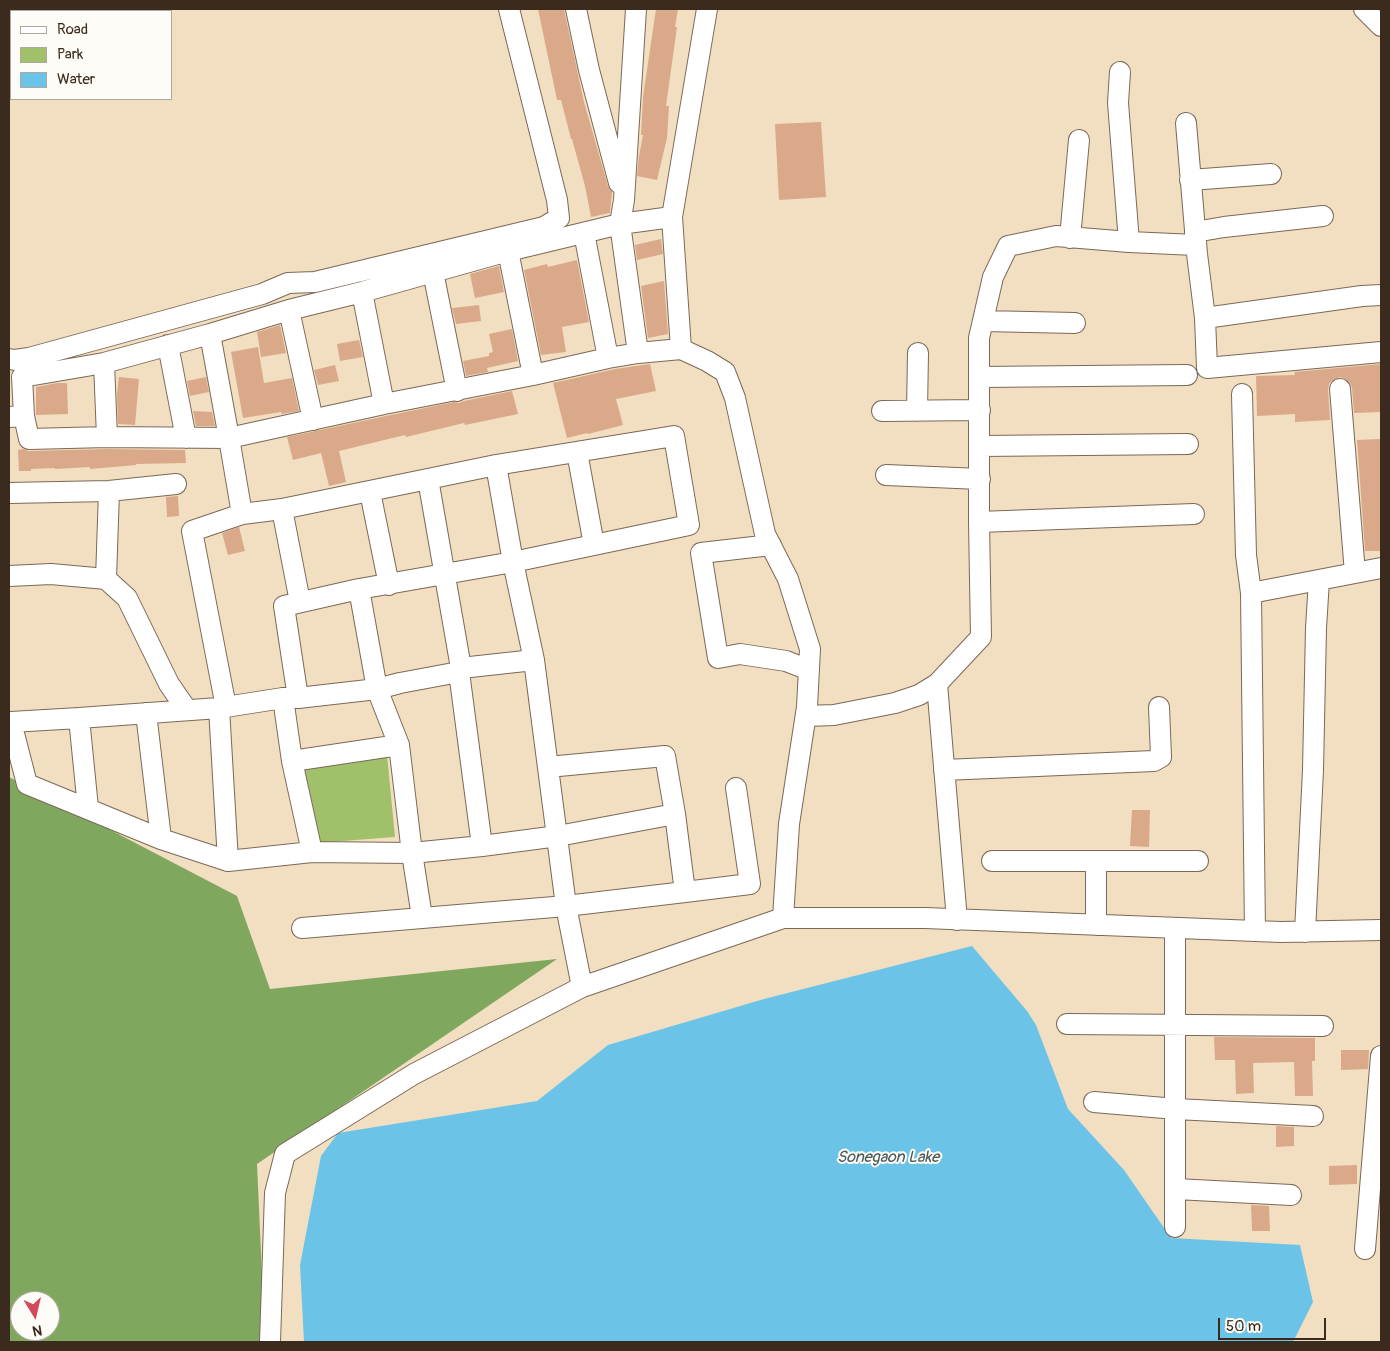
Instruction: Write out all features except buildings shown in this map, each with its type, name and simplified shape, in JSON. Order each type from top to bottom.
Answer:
[{"type":"street","points":[[9,359],[29,358],[262,294],[288,283],[315,282],[544,227],[560,218],[510,9]]},
{"type":"street","points":[[576,9],[589,70],[624,200]]},
{"type":"street","points":[[636,9],[624,200],[620,224],[638,353]]},
{"type":"street","points":[[681,348],[672,217],[707,9]]},
{"type":"street","points":[[1364,9],[1381,26]]},
{"type":"street","points":[[1120,72],[1118,103],[1129,242]]},
{"type":"street","points":[[1186,123],[1195,238],[1205,318],[1207,368],[1381,352]]},
{"type":"street","points":[[1070,238],[1079,140]]},
{"type":"street","points":[[1190,180],[1271,174]]},
{"type":"street","points":[[806,716],[834,715],[895,703],[919,695],[937,684],[981,637],[979,338],[993,277],[1008,246],[1056,236],[1129,242],[1195,238],[1224,227],[1322,216]]},
{"type":"street","points":[[672,217],[620,224],[508,252],[289,310],[104,363],[22,377],[16,416],[29,439],[107,437],[229,438],[384,404],[457,391],[638,353],[681,348],[725,372],[735,398],[765,534],[788,579],[810,649],[806,716],[789,824],[783,918]]},
{"type":"street","points":[[584,233],[608,358]]},
{"type":"street","points":[[508,252],[533,375]]},
{"type":"street","points":[[433,272],[457,391]]},
{"type":"street","points":[[362,292],[384,404]]},
{"type":"street","points":[[1205,318],[1381,295]]},
{"type":"street","points":[[289,310],[313,420]]},
{"type":"street","points":[[983,322],[1075,323]]},
{"type":"street","points":[[210,334],[242,514]]},
{"type":"street","points":[[168,345],[186,438]]},
{"type":"street","points":[[917,411],[918,353]]},
{"type":"street","points":[[104,363],[107,437]]},
{"type":"street","points":[[980,376],[1187,375]]},
{"type":"street","points":[[1340,389],[1355,573]]},
{"type":"street","points":[[1242,394],[1246,555],[1251,593],[1255,931]]},
{"type":"street","points":[[882,411],[980,410]]},
{"type":"street","points":[[228,862],[222,707],[192,531],[242,514],[282,509],[496,466],[674,436],[688,526],[514,562],[359,589],[284,606],[292,761],[312,852]]},
{"type":"street","points":[[980,446],[1188,444]]},
{"type":"street","points":[[577,452],[594,545]]},
{"type":"street","points":[[496,466],[534,660],[566,906],[582,987]]},
{"type":"street","points":[[886,475],[980,479]]},
{"type":"street","points":[[428,479],[460,670],[482,846]]},
{"type":"street","points":[[9,494],[109,491],[176,484]]},
{"type":"street","points":[[106,579],[109,491]]},
{"type":"street","points":[[370,492],[389,584]]},
{"type":"street","points":[[282,509],[300,602]]},
{"type":"street","points":[[979,522],[1194,514]]},
{"type":"street","points":[[771,545],[701,553],[718,658],[740,654],[786,661],[809,670]]},
{"type":"street","points":[[1251,593],[1381,568]]},
{"type":"street","points":[[9,576],[51,574],[106,579],[127,598],[168,684],[187,710]]},
{"type":"street","points":[[1305,932],[1319,580]]},
{"type":"street","points":[[359,589],[377,689],[399,745],[422,917]]},
{"type":"street","points":[[534,660],[460,670],[377,689],[222,707],[10,722],[27,784],[161,839],[228,862],[312,852],[412,853],[482,846],[558,836],[675,814]]},
{"type":"street","points":[[937,684],[956,920]]},
{"type":"street","points":[[944,770],[1154,761],[1161,758],[1159,707]]},
{"type":"street","points":[[146,713],[161,839]]},
{"type":"street","points":[[79,718],[88,808]]},
{"type":"street","points":[[292,761],[399,745]]},
{"type":"street","points":[[548,767],[665,756],[685,892]]},
{"type":"street","points":[[302,928],[566,906],[750,884],[736,788]]},
{"type":"street","points":[[992,861],[1198,861]]},
{"type":"street","points":[[1096,862],[1096,925]]},
{"type":"street","points":[[270,1342],[275,1193],[285,1154],[414,1074],[582,987],[783,918],[925,918],[1255,931],[1381,930]]},
{"type":"street","points":[[1175,929],[1175,1228]]},
{"type":"street","points":[[1067,1024],[1323,1026]]},
{"type":"street","points":[[1365,1249],[1381,1056]]},
{"type":"street","points":[[1094,1102],[1176,1109],[1313,1116]]},
{"type":"street","points":[[1176,1189],[1291,1195]]},
{"type":"green space","points":[[387,755],[395,837],[316,843],[301,767]]},
{"type":"green space","points":[[9,777],[237,896],[270,989],[557,959],[257,1164],[265,1342],[9,1342]]},
{"type":"water","name":"Sonegaon Lake","points":[[972,946],[1027,1011],[1036,1025],[1068,1109],[1124,1170],[1171,1238],[1300,1245],[1313,1302],[1293,1342],[304,1342],[300,1265],[321,1156],[338,1133],[537,1101],[608,1045],[764,999]]}]
